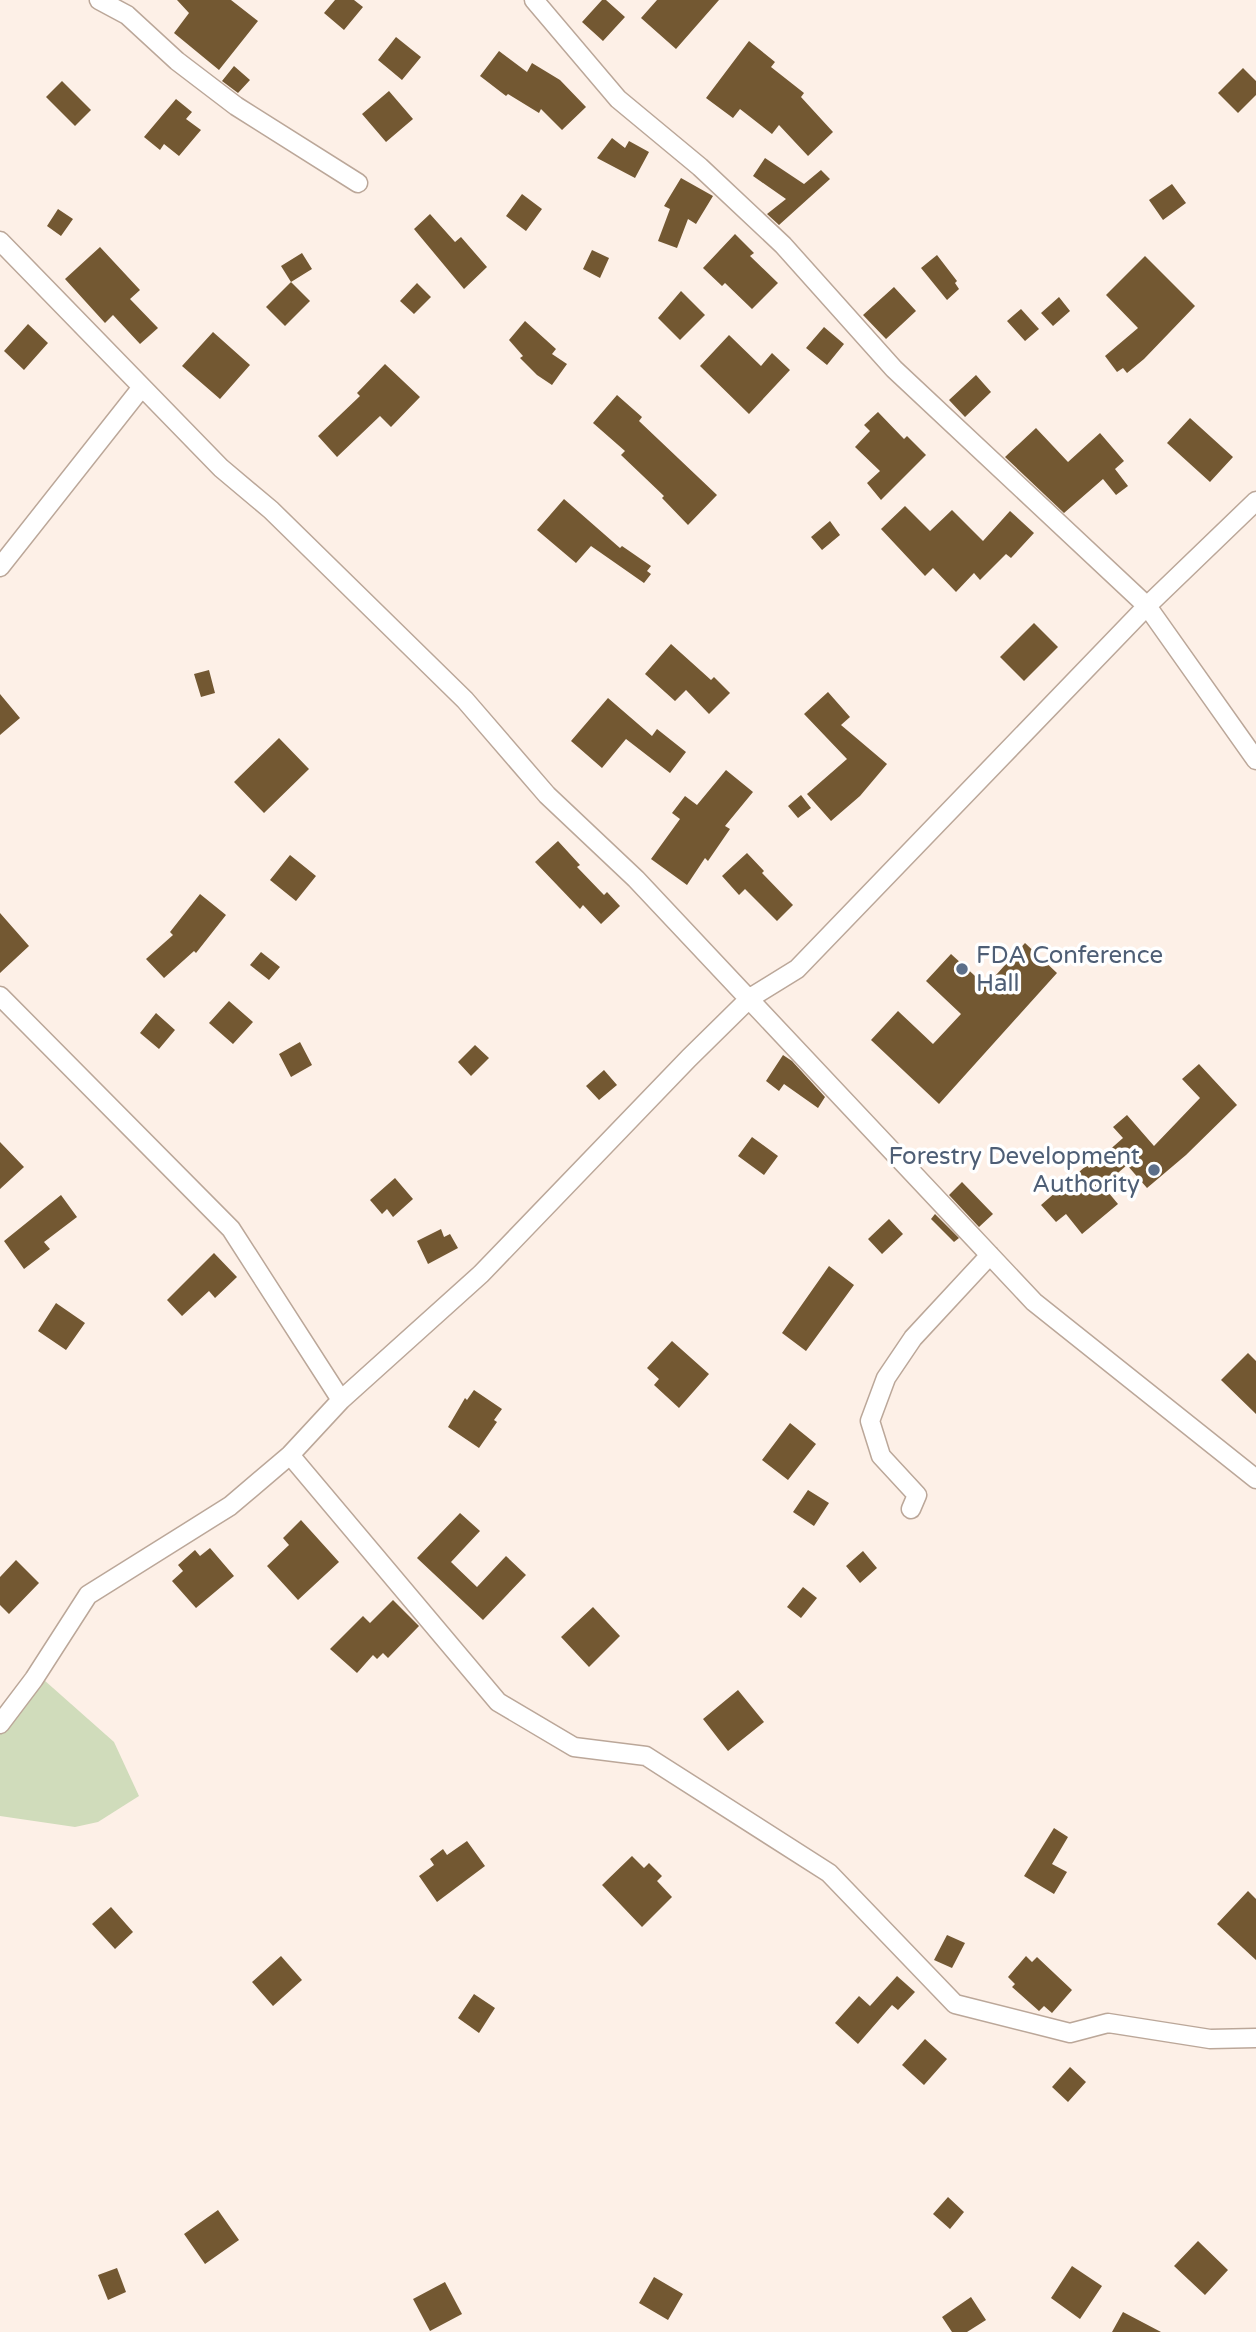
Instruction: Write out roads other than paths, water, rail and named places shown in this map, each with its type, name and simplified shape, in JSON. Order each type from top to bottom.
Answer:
[{"type":"street","points":[[99,0],[127,15],[177,61],[236,106],[358,183]]},
{"type":"street","points":[[534,0],[618,99],[700,167],[783,244],[894,369],[1147,606],[1256,760]]},
{"type":"street","points":[[0,241],[221,468],[271,510],[465,700],[547,795],[636,880],[750,998],[1034,1302],[1256,1479]]},
{"type":"street","points":[[0,567],[142,387]]},
{"type":"street","points":[[0,1724],[34,1679],[88,1595],[230,1506],[290,1455],[341,1400],[481,1273],[688,1058],[750,998],[797,968],[1147,606],[1256,501]]},
{"type":"street","points":[[0,996],[231,1229],[341,1400]]},
{"type":"street","points":[[911,1509],[917,1495],[881,1455],[870,1421],[886,1378],[912,1338],[990,1255]]},
{"type":"street","points":[[290,1455],[498,1702],[574,1747],[646,1756],[829,1873],[956,2004],[1070,2033],[1108,2023],[1210,2039],[1256,2038]]},
{"type":"place","name":"FDA Conference Hall","points":[[962,969]]},
{"type":"place","name":"Forestry Development Authority","points":[[1154,1170]]}]
